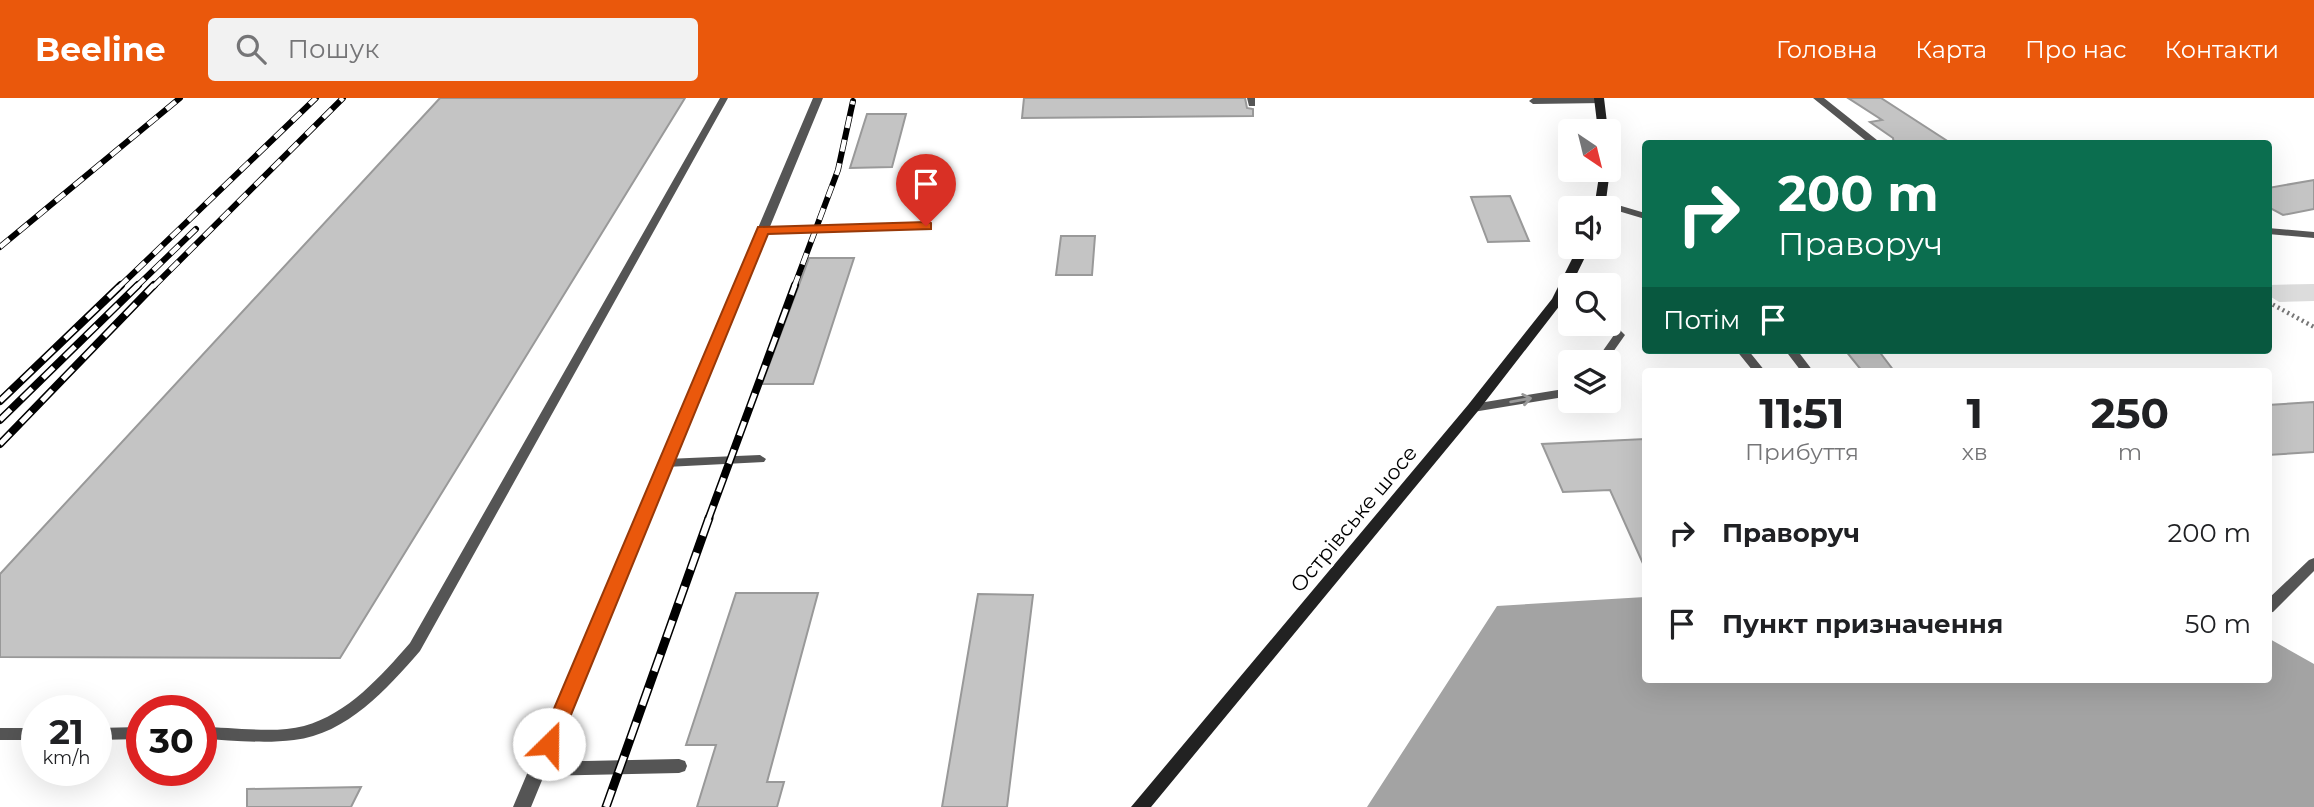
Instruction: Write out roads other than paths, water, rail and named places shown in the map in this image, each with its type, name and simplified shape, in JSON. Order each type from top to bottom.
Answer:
[{"type":"street","points":[[522,807],[818,98]]},
{"type":"street","points":[[1818,98],[1873,140]]},
{"type":"street","points":[[1599,99],[1602,119]]},
{"type":"street","points":[[2272,231],[2314,235]]},
{"type":"street","name":"Острівське шосе","points":[[1140,807],[1473,408],[1558,301]]},
{"type":"lane","points":[[217,733],[303,733],[341,716],[380,687],[415,647],[724,98]]},
{"type":"lane","points":[[1533,101],[1599,99]]},
{"type":"lane","points":[[1621,211],[1642,215]]},
{"type":"lane","points":[[763,230],[926,226]]},
{"type":"lane","points":[[1745,354],[1757,368]]},
{"type":"lane","points":[[1794,354],[1805,368]]},
{"type":"lane","points":[[1473,408],[1558,394]]},
{"type":"lane","points":[[666,463],[760,459]]},
{"type":"lane","points":[[2272,604],[2314,563]]},
{"type":"lane","points":[[0,734],[21,734]]},
{"type":"lane","points":[[538,769],[679,766]]},
{"type":"railway","points":[[0,247],[180,98]]},
{"type":"railway","points":[[119,287],[316,98]]},
{"type":"railway","points":[[153,287],[343,98]]},
{"type":"railway","points":[[794,287],[838,170],[853,101]]},
{"type":"railway","points":[[136,287],[196,229]]},
{"type":"railway","points":[[0,401],[121,285]]},
{"type":"railway","points":[[0,420],[138,285]]},
{"type":"railway","points":[[0,444],[154,285]]},
{"type":"railway","points":[[708,520],[795,285]]},
{"type":"railway","points":[[606,807],[709,518]]}]
